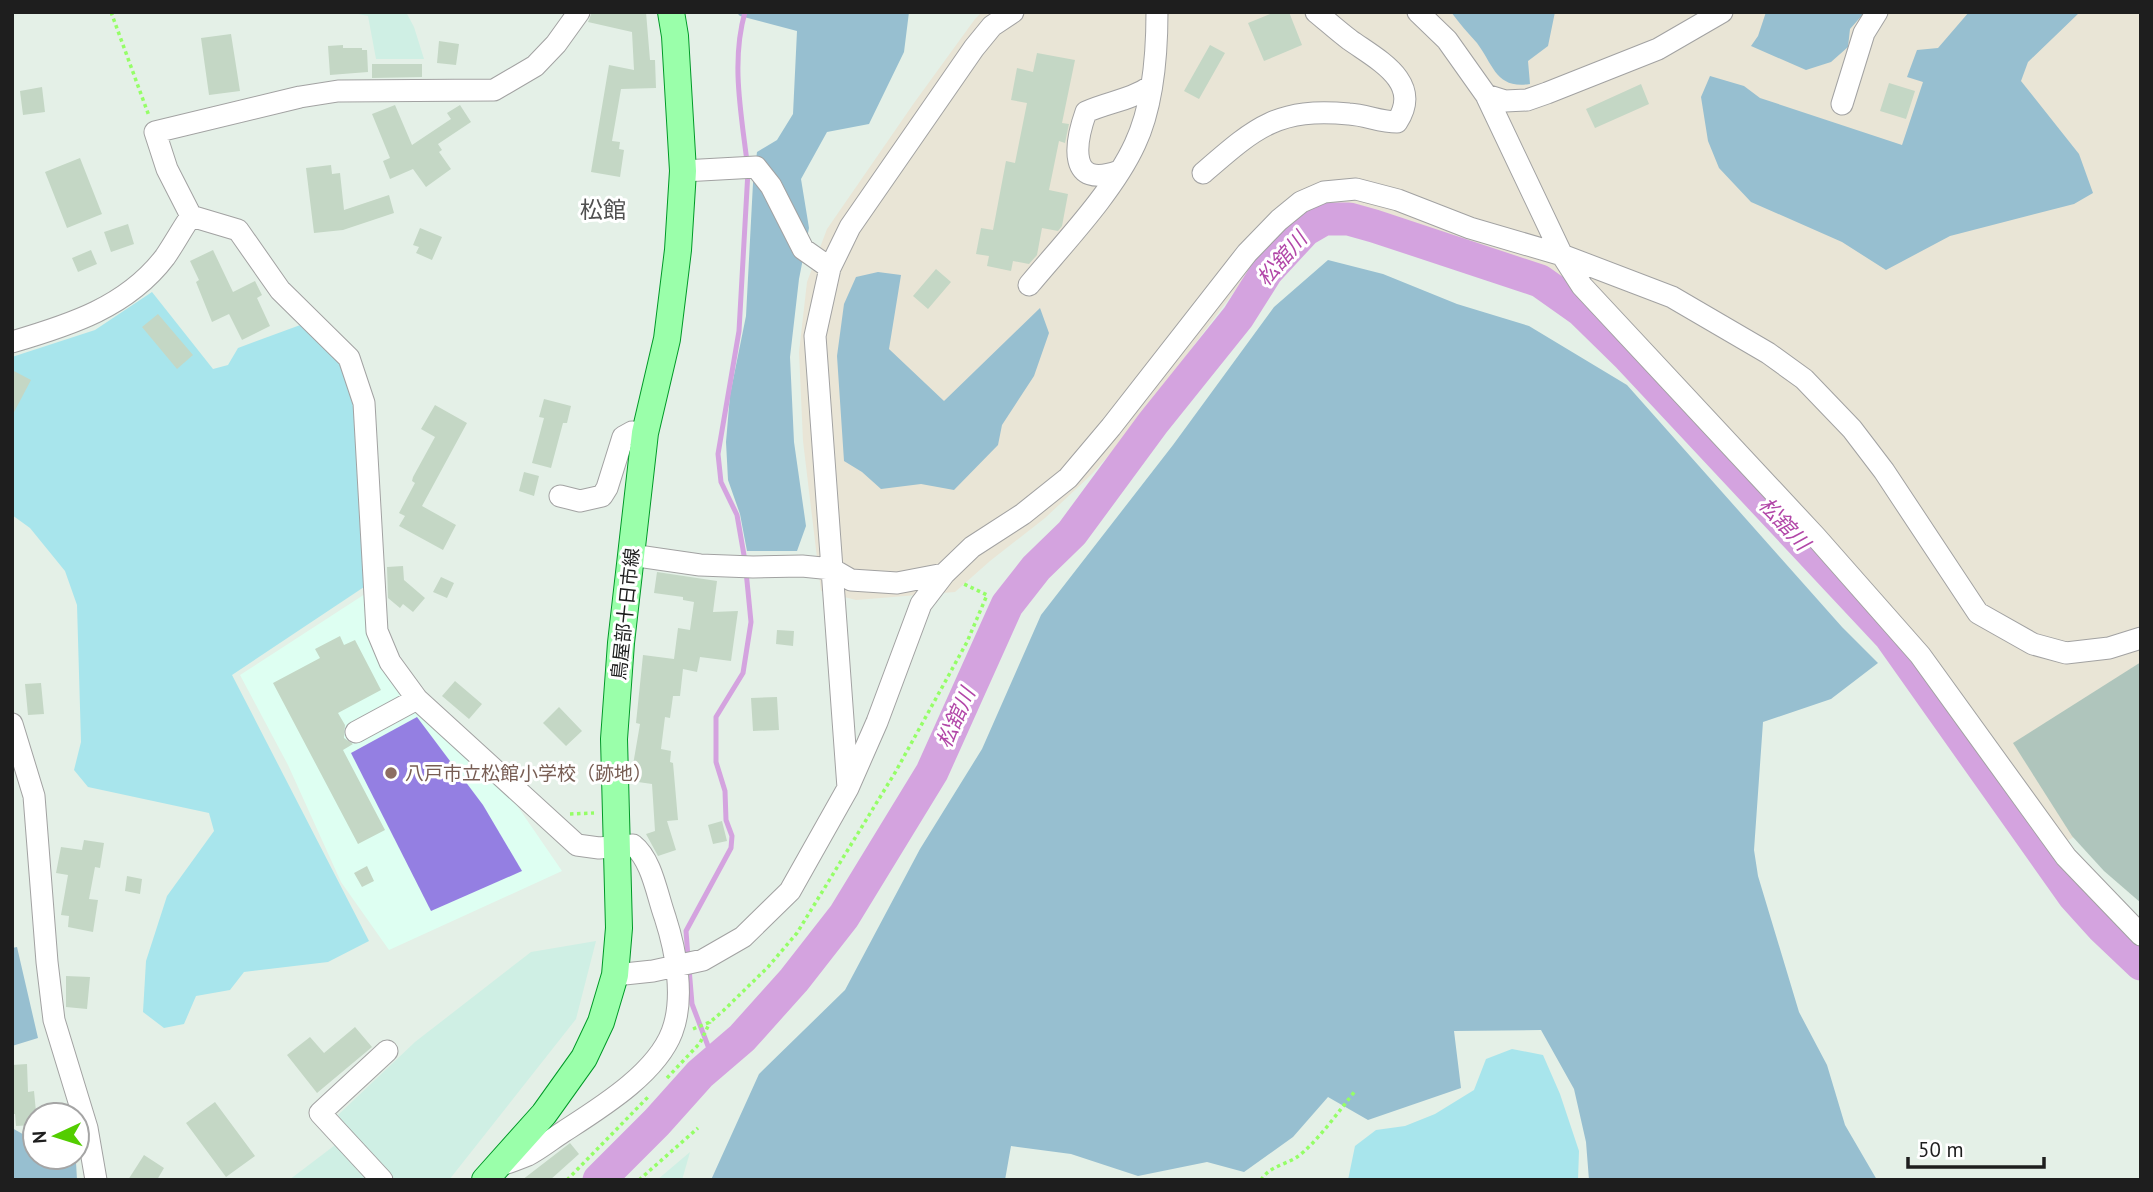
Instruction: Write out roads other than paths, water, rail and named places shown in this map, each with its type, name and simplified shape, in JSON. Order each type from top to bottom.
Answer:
[{"type":"main road","name":"鳥屋部十日市線","points":[[491,1173],[544,1114],[584,1058],[601,1022],[615,975],[620,928],[614,739],[621,643],[645,433],[667,339],[678,250],[683,171],[675,36],[671,12]]},
{"type":"street","points":[[491,1173],[528,1154],[596,1111],[657,1058],[673,1030],[678,986],[677,965],[669,929],[639,850],[633,845],[599,848],[577,845],[416,699],[390,662],[377,631],[363,403],[348,358],[281,290],[238,230],[191,216],[167,169],[155,132],[300,97],[338,91],[494,90],[536,66],[579,12]]},
{"type":"street","points":[[848,788],[815,336],[830,268],[850,227],[966,59],[992,26],[1013,12]]},
{"type":"street","points":[[1029,285],[1097,202],[1136,143],[1155,64],[1157,12]]},
{"type":"street","points":[[1203,173],[1248,135],[1285,116],[1318,111],[1397,122],[1405,110],[1406,94],[1398,77],[1316,12]]},
{"type":"street","points":[[1418,12],[1447,40],[1486,94],[1562,255],[1582,285],[1816,537],[1920,655],[2066,858],[2141,935]]},
{"type":"street","points":[[1486,94],[1505,101],[1537,97],[1658,49],[1722,12]]},
{"type":"street","points":[[1842,104],[1864,33],[1877,12]]},
{"type":"street","points":[[1119,171],[1105,176],[1092,174],[1082,168],[1076,154],[1079,131],[1086,112],[1103,104],[1139,94],[1151,86]]},
{"type":"street","points":[[683,171],[756,167],[771,186],[803,249],[830,268]]},
{"type":"street","points":[[615,975],[653,971],[703,960],[743,937],[790,891],[848,788],[877,722],[921,604],[944,574],[972,547],[1023,514],[1068,478],[1247,253],[1301,202],[1324,192],[1356,189],[1398,200],[1470,228],[1562,255],[1672,297],[1768,353],[1804,379],[1852,429],[1884,471],[1978,613],[2033,645],[2066,653],[2109,648],[2141,638]]},
{"type":"street","points":[[12,342],[72,324],[140,284],[164,257],[191,216]]},
{"type":"street","points":[[560,496],[580,501],[602,496],[623,438],[632,432],[645,433]]},
{"type":"street","points":[[631,555],[700,565],[832,569],[851,580],[897,583],[944,574]]},
{"type":"street","points":[[356,732],[416,699]]},
{"type":"street","points":[[12,724],[34,796],[54,1020],[87,1128],[96,1180]]},
{"type":"street","points":[[382,1180],[320,1113],[387,1051]]},
{"type":"waterway","points":[[745,12],[738,68],[747,162]]},
{"type":"waterway","points":[[745,561],[737,515],[721,482],[718,454],[739,331],[748,171]]},
{"type":"waterway","name":"松舘川","points":[[599,1180],[700,1074],[742,1038],[794,980],[844,916],[932,772],[1007,605],[1036,568],[1072,533],[1153,423],[1238,317],[1267,271],[1305,230],[1324,219],[1349,219],[1374,226],[1540,281],[1581,310],[1628,356],[1890,636],[2074,896],[2141,964]]},
{"type":"waterway","points":[[688,958],[686,931],[731,848],[732,836],[726,820],[725,791],[716,762],[716,717],[743,673],[751,622],[746,571]]},
{"type":"waterway","points":[[689,968],[692,1004],[708,1046],[722,1057]]},
{"type":"place","name":"八戸市立松館小学校（跡地）","points":[[391,773]]},
{"type":"district","name":"松館","points":[[603,210]]}]
